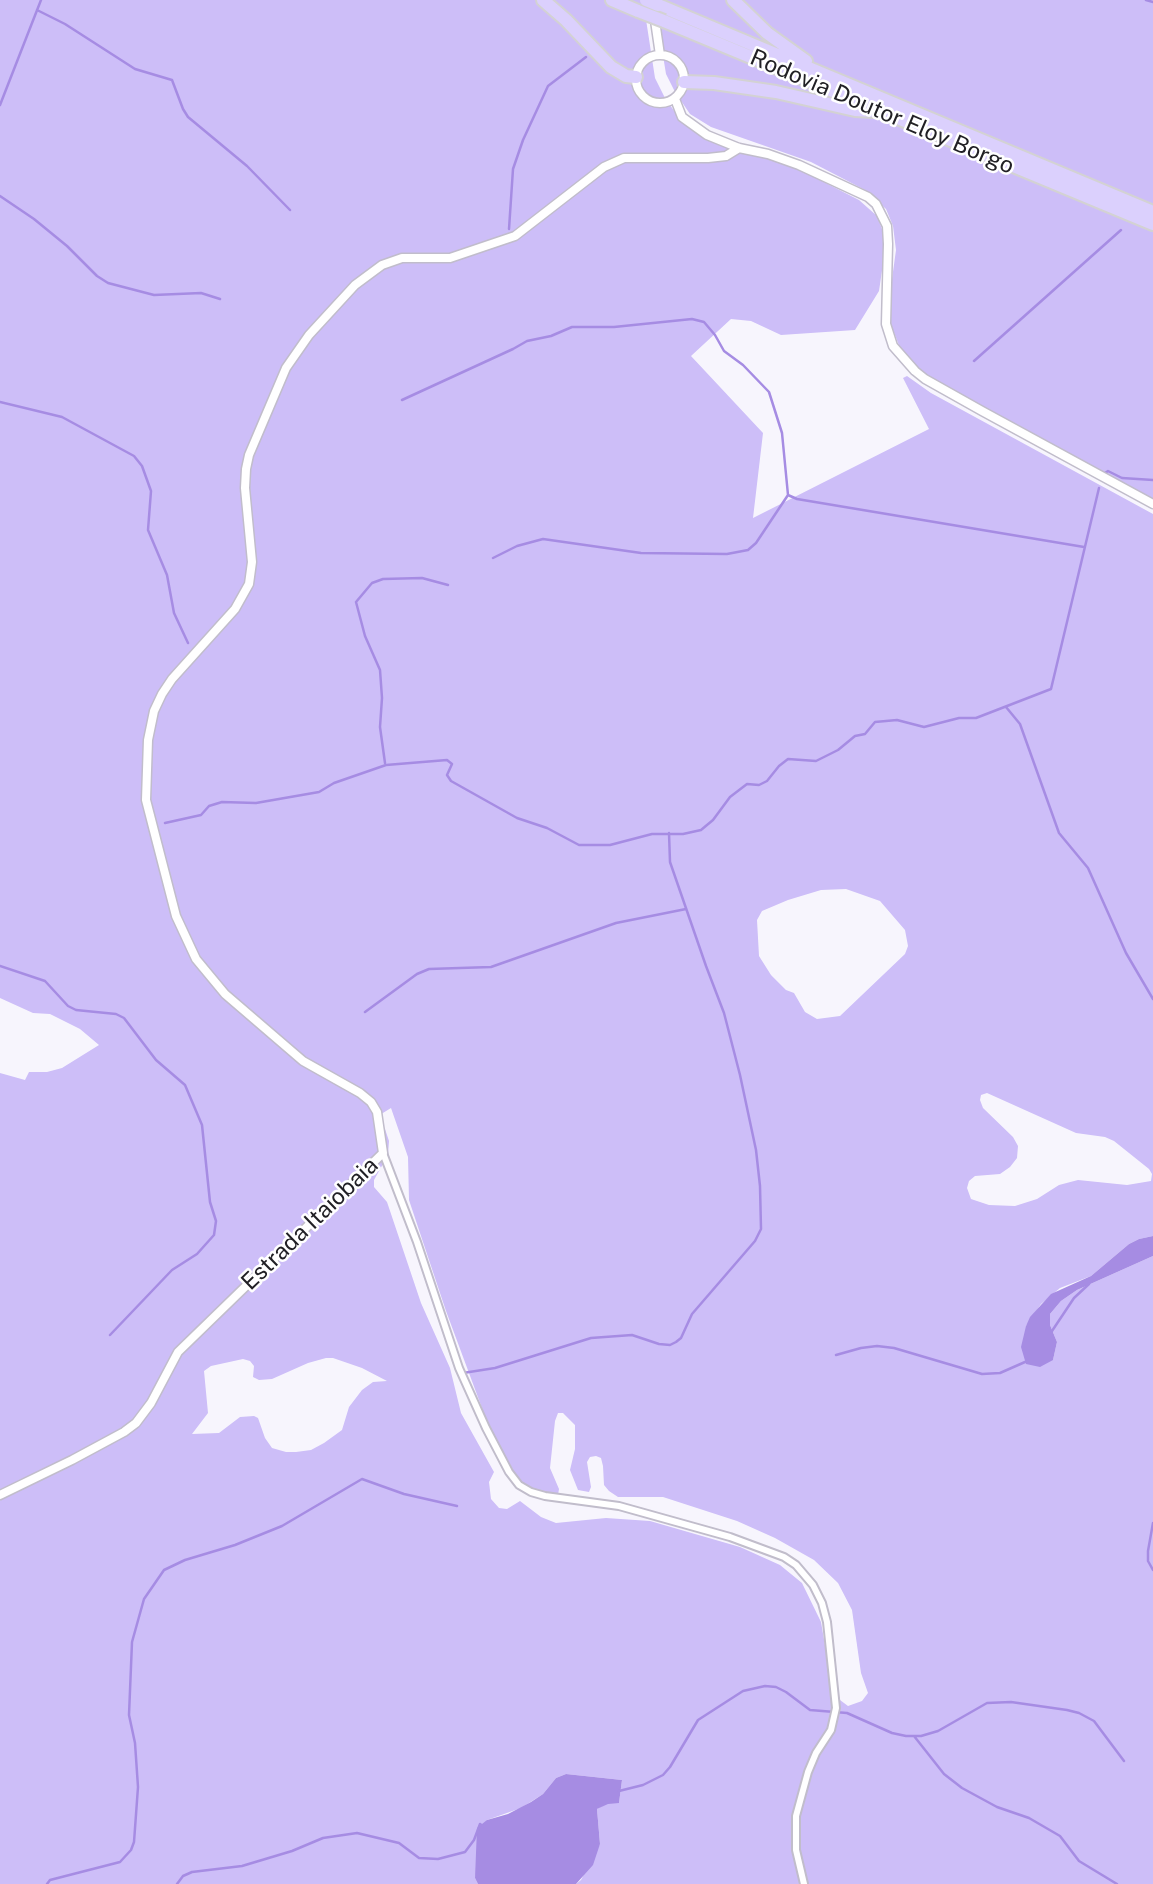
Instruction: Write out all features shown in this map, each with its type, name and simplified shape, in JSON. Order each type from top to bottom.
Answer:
[{"type":"highway","points":[[543,0],[611,67],[626,76],[636,77]]},
{"type":"highway","name":"Rodovia Doutor Eloy Borgo","points":[[611,0],[649,4],[1153,212]]},
{"type":"highway","points":[[733,0],[767,33],[802,59],[878,97]]},
{"type":"highway","name":"Rodovia Doutor Eloy Borgo","points":[[649,4],[664,20],[1153,225]]},
{"type":"highway","points":[[684,82],[714,83],[776,92],[855,110],[883,112]]},
{"type":"street","points":[[649,4],[660,55]]},
{"type":"street","points":[[660,55],[670,57],[678,63],[684,82],[675,99],[661,104],[651,102],[640,92],[636,77],[646,60],[660,55]]},
{"type":"street","points":[[675,99],[682,117],[694,127],[739,148],[768,154],[799,165],[869,197],[876,204],[887,226],[886,324],[893,346],[915,371],[982,411],[1153,504]]},
{"type":"street","name":"Estrada Itaiobaia","points":[[0,1495],[72,1460],[124,1432],[135,1423],[151,1403],[178,1352],[383,1153],[377,1112],[371,1102],[303,1061],[225,994],[207,975],[185,938],[172,903],[146,800],[148,740],[154,711],[172,679],[243,597],[249,584],[252,562],[245,488],[249,455],[293,356],[355,285],[369,273],[392,261],[450,258],[515,236],[614,161],[634,157],[708,159],[726,156],[739,148]]},
{"type":"street","points":[[383,1153],[417,1242],[459,1368],[486,1428],[509,1472],[519,1485],[538,1494],[619,1506],[730,1537],[784,1558],[796,1565],[813,1585],[827,1622],[836,1708],[831,1730],[816,1753],[808,1772],[796,1816],[796,1850],[804,1884]]},
{"type":"shaded area","points":[[0,0],[643,0],[655,78],[682,122],[806,173],[859,200],[877,216],[882,229],[885,250],[879,291],[855,330],[781,335],[751,321],[731,319],[691,356],[763,433],[753,518],[929,429],[903,378],[907,376],[931,393],[1153,514],[1153,1236],[1129,1244],[1091,1276],[1060,1288],[1041,1304],[1026,1326],[1053,1360],[1057,1342],[1050,1325],[1050,1314],[1061,1301],[1077,1290],[1153,1256],[1153,1884],[576,1884],[581,1880],[600,1844],[597,1809],[608,1803],[619,1803],[622,1780],[566,1774],[556,1778],[543,1794],[521,1808],[487,1820],[475,1878],[478,1884],[0,1884],[0,1073],[25,1080],[29,1072],[47,1072],[62,1068],[99,1045],[80,1029],[50,1014],[33,1013],[0,998]],"holes":[[[846,889],[880,901],[905,930],[908,946],[905,954],[840,1016],[817,1019],[805,1012],[794,993],[786,990],[771,975],[759,956],[757,920],[762,911],[821,890]],[[987,1093],[1076,1133],[1114,1141],[1149,1169],[1152,1174],[1151,1181],[1127,1185],[1078,1180],[1059,1185],[1037,1199],[1015,1206],[989,1205],[971,1199],[967,1188],[969,1181],[975,1176],[1000,1174],[1017,1158],[1018,1146],[1013,1137],[983,1108],[981,1095]],[[391,1108],[408,1157],[409,1200],[446,1311],[489,1427],[522,1486],[551,1498],[558,1495],[559,1489],[550,1468],[555,1421],[558,1413],[563,1413],[575,1425],[575,1449],[570,1470],[578,1490],[589,1492],[591,1487],[587,1462],[590,1457],[596,1456],[601,1458],[604,1485],[618,1497],[663,1497],[737,1521],[814,1560],[838,1583],[852,1610],[861,1673],[868,1693],[862,1701],[848,1706],[840,1700],[829,1669],[821,1622],[802,1583],[780,1565],[740,1547],[650,1521],[606,1518],[556,1523],[541,1517],[520,1501],[507,1509],[499,1508],[491,1499],[489,1482],[494,1472],[461,1413],[450,1368],[421,1303],[387,1202],[374,1187],[374,1180],[388,1155],[389,1141],[378,1116]],[[333,1358],[362,1368],[387,1381],[373,1382],[362,1390],[349,1407],[342,1430],[311,1450],[286,1452],[272,1448],[265,1438],[258,1418],[254,1416],[240,1417],[219,1433],[192,1434],[208,1413],[204,1371],[211,1366],[243,1359],[250,1361],[254,1366],[253,1377],[259,1380],[272,1379],[308,1363]]]},
{"type":"shaded area","points":[[654,0],[1153,0],[1153,501],[936,384],[915,369],[900,348],[890,322],[889,301],[896,250],[893,226],[886,209],[865,190],[811,162],[711,127],[690,114],[666,74]]},
{"type":"shaded area","points":[[1153,1236],[1153,1256],[1077,1290],[1061,1301],[1050,1314],[1050,1325],[1057,1342],[1053,1360],[1040,1367],[1026,1364],[1021,1347],[1026,1326],[1030,1317],[1051,1294],[1091,1276],[1129,1244]]},
{"type":"shaded area","points":[[566,1774],[622,1780],[619,1803],[597,1809],[600,1844],[593,1865],[576,1884],[478,1884],[475,1878],[477,1828],[487,1820],[508,1814],[531,1802],[543,1794],[556,1778]]},
{"type":"waterway","points":[[0,105],[41,0]]},
{"type":"waterway","points":[[1146,0],[1153,2]]},
{"type":"waterway","points":[[37,10],[65,24],[135,69],[172,80],[188,117],[247,166],[290,210]]},
{"type":"waterway","points":[[509,229],[513,169],[523,140],[548,86],[586,57]]},
{"type":"waterway","points":[[0,196],[34,219],[108,283],[154,295],[201,293],[220,299]]},
{"type":"waterway","points":[[974,361],[1121,230]]},
{"type":"waterway","points":[[402,400],[527,341],[551,336],[572,327],[614,327],[692,319],[704,322],[724,351],[743,365],[769,392],[782,433],[788,495],[756,543],[748,550],[727,554],[641,553],[543,539],[517,546],[493,558]]},
{"type":"waterway","points":[[0,402],[62,417],[134,456],[142,466],[151,491],[148,530],[167,575],[174,613],[188,643]]},
{"type":"waterway","points":[[1105,473],[1108,471],[1122,478],[1153,480]]},
{"type":"waterway","points":[[165,823],[201,815],[209,806],[222,802],[256,803],[319,792],[334,783],[386,765],[447,760],[452,764],[447,775],[451,781],[517,818],[547,828],[579,845],[610,845],[652,834],[683,834],[701,830],[713,820],[730,797],[747,784],[759,785],[767,781],[788,759],[816,761],[838,750],[855,736],[865,734],[875,722],[897,720],[924,727],[959,718],[976,718],[1051,689],[1099,488]]},
{"type":"waterway","points":[[788,495],[797,499],[1084,547]]},
{"type":"waterway","points":[[385,763],[380,727],[380,670],[365,636],[356,602],[372,583],[383,579],[422,578],[448,585]]},
{"type":"waterway","points":[[1006,707],[1020,724],[1059,833],[1088,868],[1126,953],[1153,999]]},
{"type":"waterway","points":[[463,1373],[495,1368],[591,1338],[632,1335],[670,1345],[681,1338],[692,1314],[755,1241],[761,1229],[756,1150],[740,1075],[724,1013],[670,862],[669,833]]},
{"type":"waterway","points":[[365,1012],[417,974],[429,969],[491,967],[616,923],[686,909]]},
{"type":"waterway","points":[[0,966],[45,981],[68,1006],[76,1010],[116,1014],[124,1018],[156,1060],[185,1085],[202,1125],[210,1202],[216,1221],[214,1235],[197,1254],[172,1270],[110,1335]]},
{"type":"waterway","points":[[1052,1331],[1074,1298],[1089,1284]]},
{"type":"waterway","points":[[836,1355],[877,1346],[894,1348],[982,1374],[1000,1373],[1025,1362]]},
{"type":"waterway","points":[[47,1884],[50,1880],[120,1862],[131,1850],[134,1842],[138,1787],[135,1743],[129,1715],[132,1642],[144,1599],[164,1570],[282,1526],[362,1479],[404,1494],[457,1506]]},
{"type":"waterway","points":[[1153,1523],[1148,1551],[1148,1561],[1153,1570]]},
{"type":"waterway","points":[[619,1791],[643,1785],[663,1775],[698,1720],[743,1691],[765,1686],[786,1692],[810,1710],[847,1713],[892,1733],[906,1736],[921,1736],[938,1731],[987,1703],[1011,1702],[1067,1710],[1094,1721],[1124,1761]]},
{"type":"waterway","points":[[914,1736],[944,1774],[962,1788],[997,1807],[1029,1818],[1060,1836],[1079,1861],[1117,1884]]},
{"type":"waterway","points":[[177,1884],[183,1876],[192,1872],[242,1866],[292,1851],[323,1838],[357,1833],[399,1843],[419,1858],[438,1859],[465,1852],[474,1840],[480,1824],[483,1826]]}]
